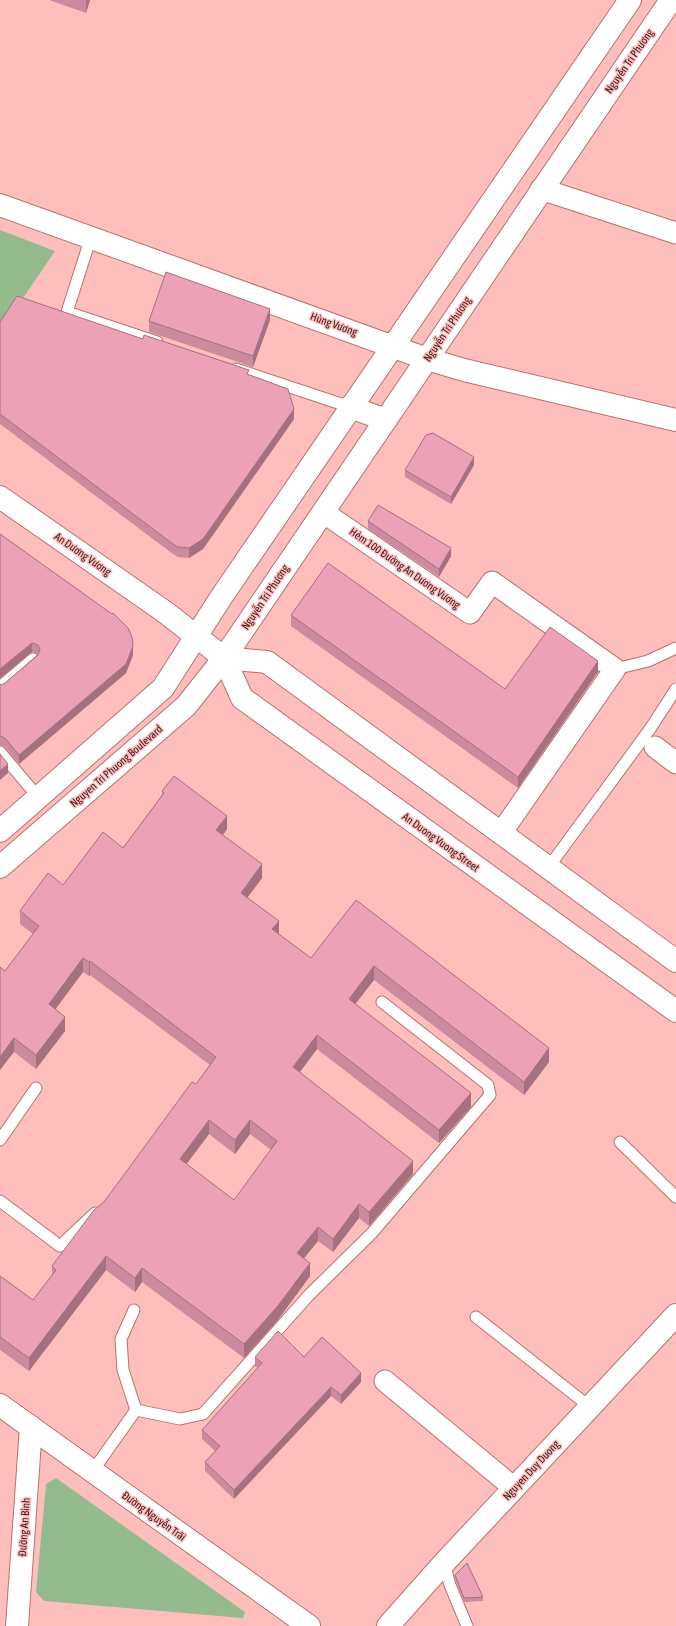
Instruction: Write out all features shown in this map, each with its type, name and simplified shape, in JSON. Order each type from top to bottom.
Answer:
[{"type":"main road","points":[[0,831],[163,688],[196,635],[392,345],[551,117],[630,0]]},
{"type":"main road","name":"Nguyễn Tri Phương","points":[[224,658],[541,189],[671,0]]},
{"type":"main road","points":[[513,170],[541,189]]},
{"type":"main road","name":"Hùng Vương","points":[[0,205],[392,345],[427,359],[464,370],[676,420]]},
{"type":"main road","points":[[350,407],[386,420]]},
{"type":"main road","name":"An Dương Vương","points":[[0,497],[196,635]]},
{"type":"main road","name":"An Duong Vuong Street","points":[[196,635],[224,658],[242,698],[676,1011]]},
{"type":"main road","points":[[224,658],[267,662],[676,961]]},
{"type":"main road","name":"Nguyen Tri Phuong Boulevard","points":[[0,867],[181,711],[192,700],[224,658]]},
{"type":"main road","name":"Nguyen Duy Duong","points":[[388,1626],[444,1563],[676,1315]]},
{"type":"main road","name":"Đường Nguyễn Trãi","points":[[0,1405],[309,1626]]},
{"type":"main road","name":"Đường An Bình","points":[[17,1626],[31,1427]]},
{"type":"street","points":[[541,189],[676,233]]},
{"type":"street","name":"Hẻm 100 Đường An Dương Vương","points":[[323,512],[470,613],[492,582],[616,669]]},
{"type":"street","points":[[501,833],[616,669]]},
{"type":"street","points":[[655,747],[676,763]]},
{"type":"street","points":[[385,1381],[514,1488]]},
{"type":"lane","points":[[91,237],[67,312],[171,347]]},
{"type":"lane","points":[[223,364],[350,407]]},
{"type":"lane","points":[[616,669],[648,661],[676,648]]},
{"type":"lane","points":[[0,687],[33,659]]},
{"type":"lane","points":[[548,868],[650,729],[676,689]]},
{"type":"lane","points":[[0,752],[38,798]]},
{"type":"lane","points":[[136,1410],[180,1419],[203,1414],[309,1295],[372,1233],[490,1095],[488,1085],[382,1002]]},
{"type":"lane","points":[[0,1140],[36,1088]]},
{"type":"lane","points":[[620,1142],[676,1197]]},
{"type":"lane","points":[[0,1201],[60,1246],[102,1205]]},
{"type":"lane","points":[[134,1310],[121,1339],[123,1370],[136,1410]]},
{"type":"lane","points":[[476,1317],[590,1407]]},
{"type":"lane","points":[[92,1472],[136,1410]]},
{"type":"lane","points":[[444,1563],[450,1585],[467,1626]]},
{"type":"green space","points":[[0,230],[55,251],[0,332]]},
{"type":"green space","points":[[56,1478],[245,1612],[243,1618],[44,1601],[36,1592],[46,1484]]},
{"type":"building","points":[[166,272],[270,309],[253,356],[149,321]]},
{"type":"building","points":[[17,296],[143,339],[144,335],[249,370],[247,374],[288,389],[294,409],[203,539],[189,548],[178,547],[173,544],[0,414],[0,322]]},
{"type":"building","points":[[433,433],[474,457],[451,497],[405,470],[426,435]]},
{"type":"building","points":[[378,505],[451,548],[439,569],[368,521]]},
{"type":"building","points":[[0,534],[112,614],[113,613],[128,628],[132,637],[133,646],[126,664],[19,755],[5,738],[0,736],[0,684],[5,683],[38,655],[40,649],[38,645],[32,643],[0,669]]},
{"type":"building","points":[[328,563],[505,689],[550,627],[598,661],[518,777],[291,615]]},
{"type":"building","points":[[0,754],[8,764],[0,771]]},
{"type":"building","points":[[174,776],[227,816],[216,830],[262,864],[241,893],[279,921],[272,929],[311,958],[356,900],[549,1048],[524,1082],[374,966],[349,999],[471,1093],[439,1130],[317,1035],[293,1067],[413,1161],[369,1212],[359,1204],[333,1239],[318,1227],[297,1253],[310,1263],[277,1307],[244,1344],[142,1268],[135,1278],[106,1256],[29,1358],[0,1337],[0,1276],[33,1300],[56,1270],[52,1266],[94,1210],[104,1202],[192,1082],[196,1084],[216,1057],[90,961],[89,962],[83,958],[49,1004],[65,1017],[36,1055],[14,1038],[0,1057],[0,967],[5,971],[39,926],[20,911],[48,873],[63,885],[103,832],[123,848],[164,793],[162,791]],"holes":[[[209,1120],[235,1140],[250,1120],[277,1141],[234,1200],[180,1159]]]},
{"type":"building","points":[[278,1331],[304,1357],[322,1337],[361,1373],[341,1395],[331,1387],[234,1490],[205,1462],[220,1446],[202,1430],[262,1363],[255,1357]]},
{"type":"building","points":[[467,1563],[483,1597],[464,1598],[455,1575]]}]
